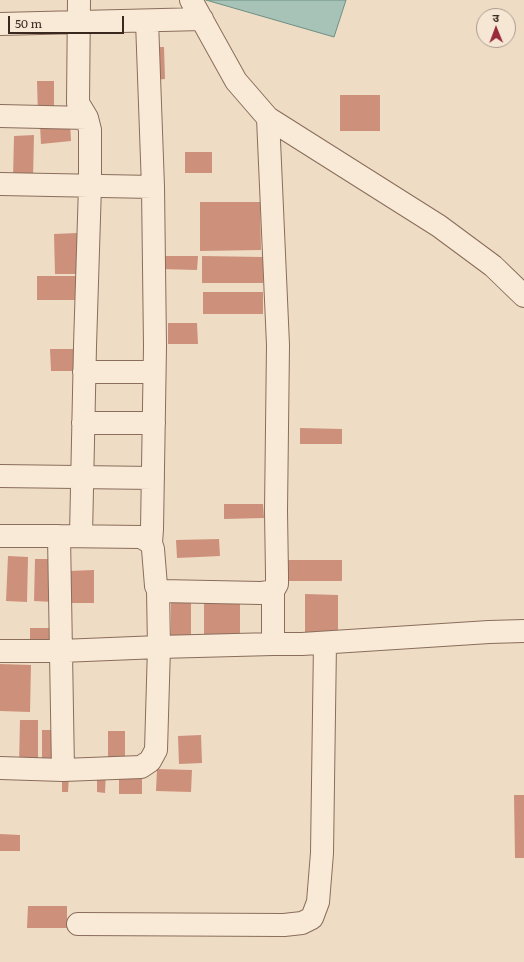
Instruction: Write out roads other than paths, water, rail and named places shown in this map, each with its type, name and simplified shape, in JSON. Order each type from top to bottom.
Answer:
[{"type":"street","points":[[79,0],[78,103],[87,118],[90,130],[90,186],[84,372],[81,536]]},
{"type":"street","points":[[192,0],[236,82],[268,118],[439,226],[493,266],[524,296]]},
{"type":"street","points":[[0,24],[202,19]]},
{"type":"street","points":[[0,768],[63,770],[141,766],[150,762],[156,750],[159,647],[158,590],[155,582],[153,549],[151,543],[154,423],[153,186],[147,21]]},
{"type":"street","points":[[0,116],[87,118]]},
{"type":"street","points":[[268,118],[278,344],[276,503],[277,584],[273,591],[273,644]]},
{"type":"street","points":[[0,184],[153,186]]},
{"type":"street","points":[[84,372],[154,372]]},
{"type":"street","points":[[83,423],[154,423]]},
{"type":"street","points":[[0,476],[153,478]]},
{"type":"street","points":[[0,536],[141,537],[151,543]]},
{"type":"street","points":[[59,536],[63,770]]},
{"type":"street","points":[[158,590],[165,592],[261,593],[273,591]]},
{"type":"street","points":[[0,650],[62,651],[325,643],[524,631]]},
{"type":"street","points":[[78,924],[284,926],[302,923],[312,918],[318,902],[322,853],[325,643]]}]
